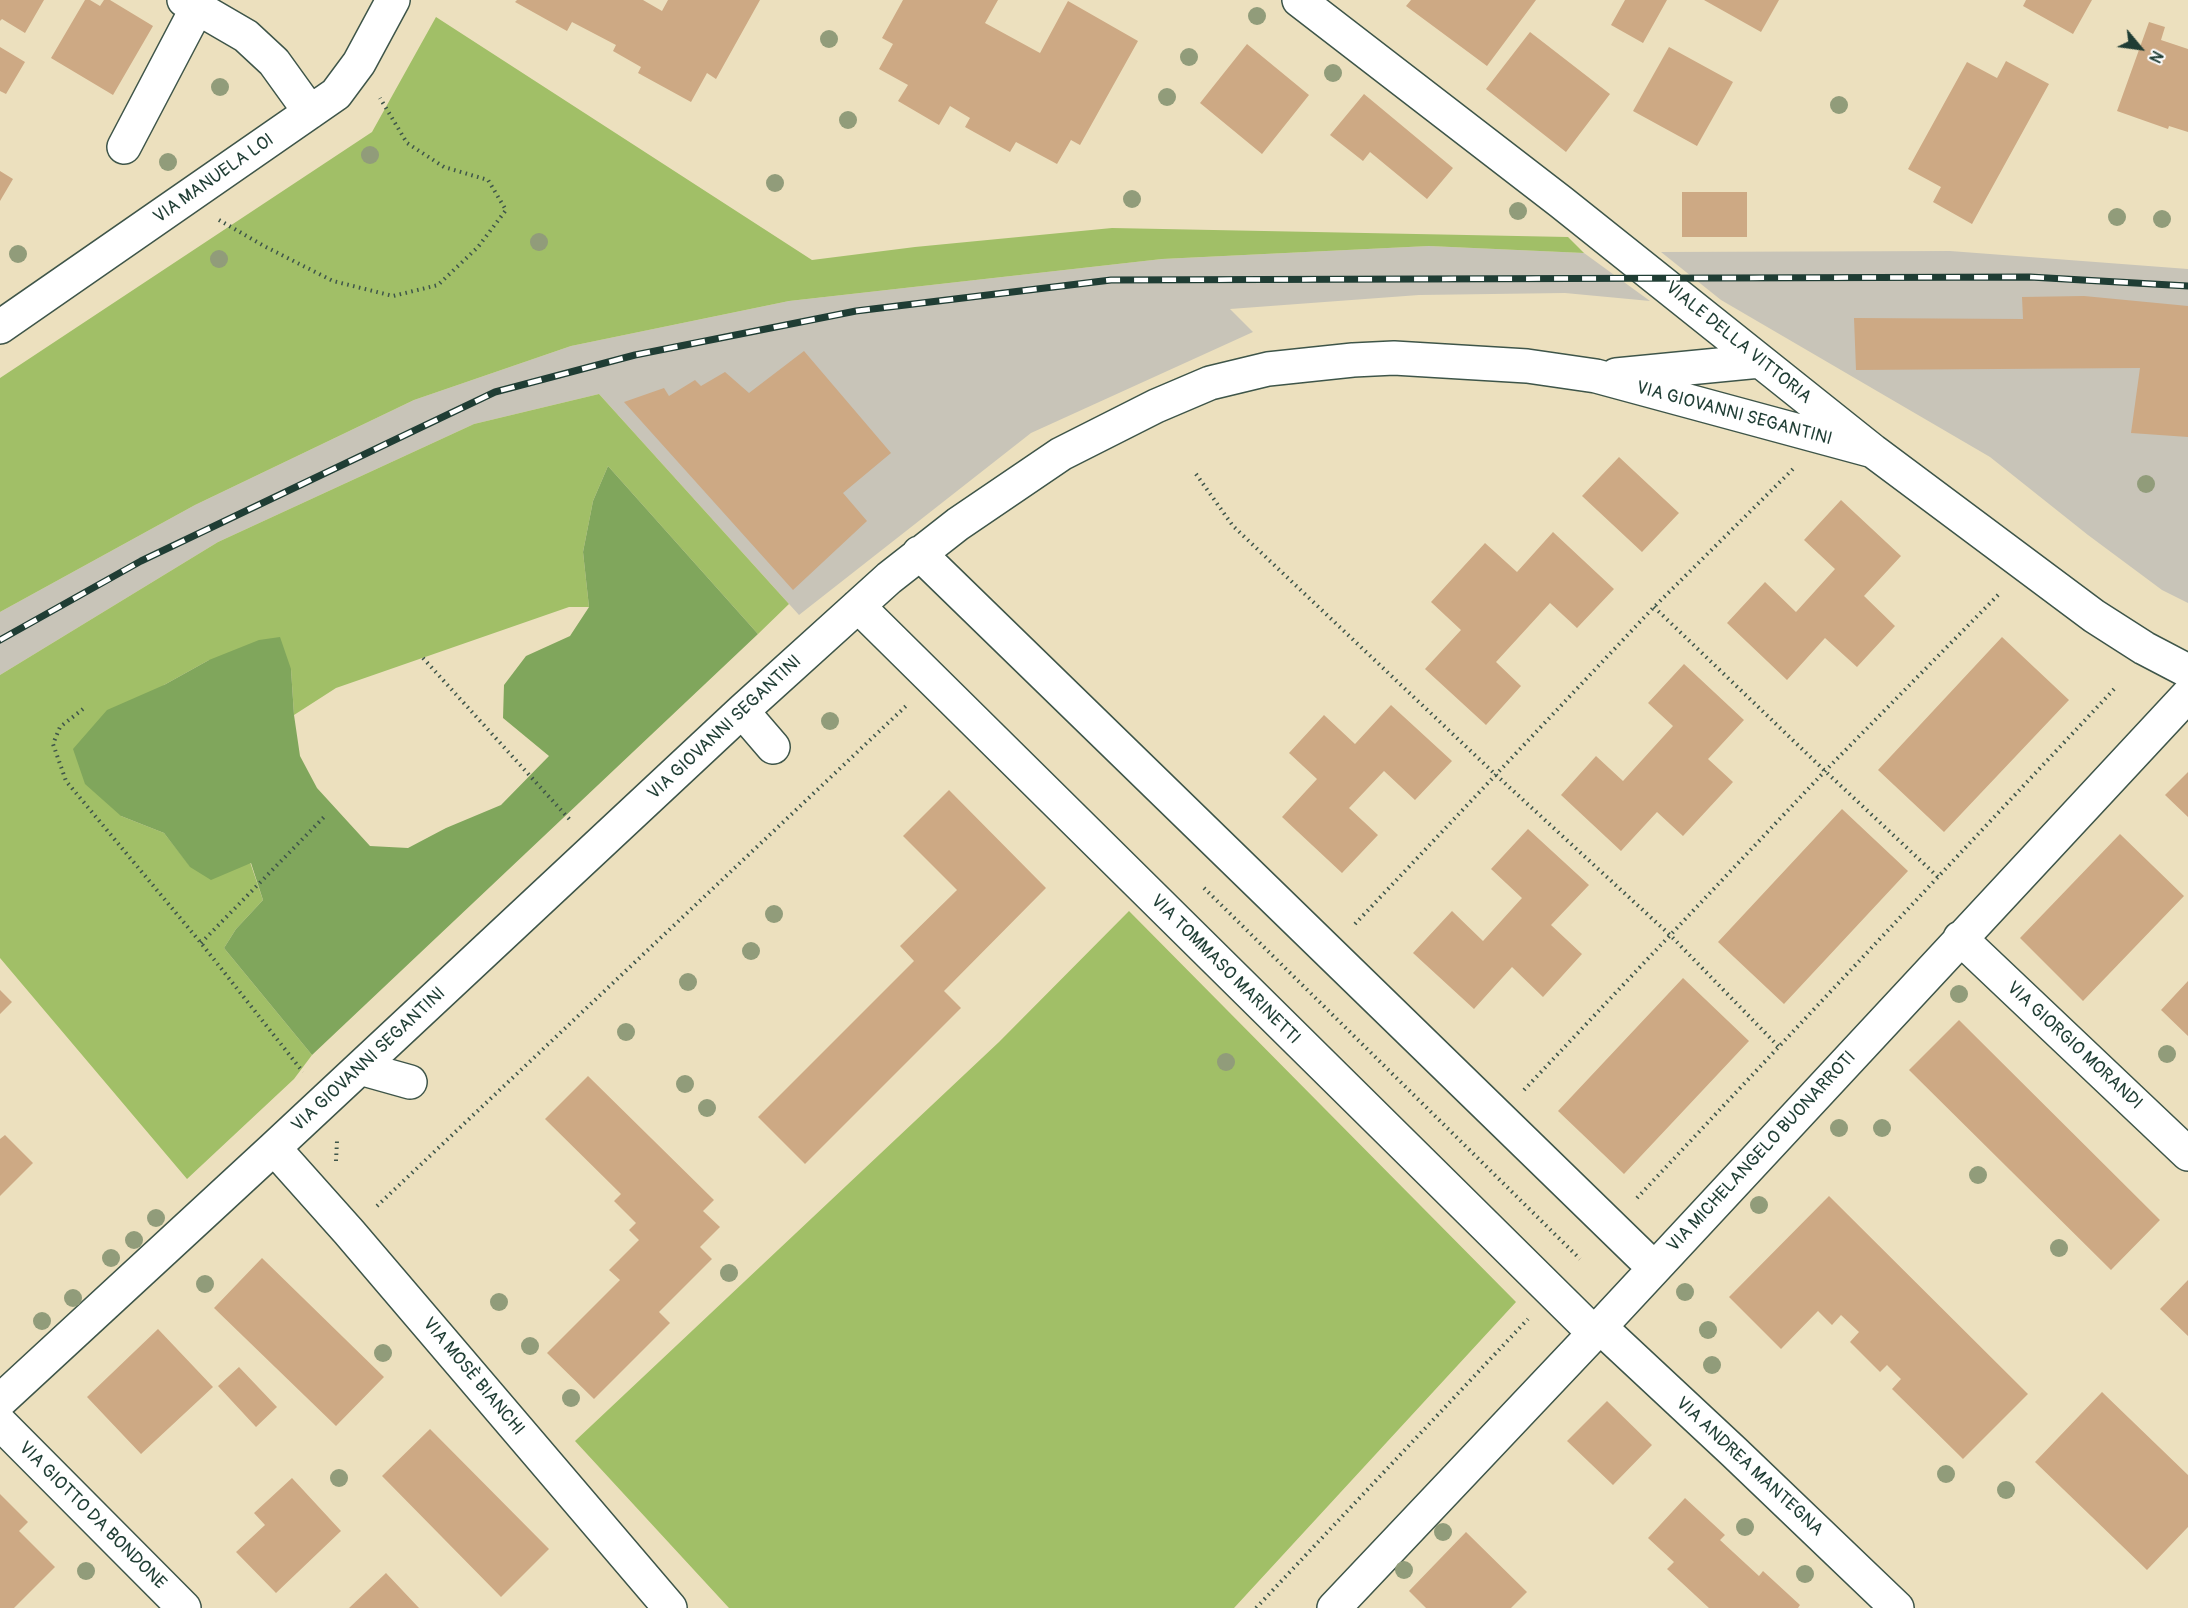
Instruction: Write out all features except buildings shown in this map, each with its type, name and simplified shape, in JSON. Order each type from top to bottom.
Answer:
[{"type":"street","name":"VIA MANUELA LOI","points":[[0,327],[336,94],[359,63],[393,0]]},
{"type":"street","name":"VIALE DELLA VITTORIA","points":[[1299,0],[1561,202],[1873,451],[2094,616],[2144,648],[2188,670]]},
{"type":"street","points":[[124,147],[191,4],[246,36],[274,62],[310,112]]},
{"type":"street","name":"VIA GIOVANNI SEGANTINI","points":[[0,1401],[742,711],[858,606],[919,553],[1061,454],[1156,406],[1210,384],[1268,369],[1394,358],[1527,366],[1596,376],[1873,451]]},
{"type":"street","name":"VIA GIOVANNI SEGANTINI","points":[[1596,376],[1760,361]]},
{"type":"street","points":[[919,553],[1654,1268]]},
{"type":"street","name":"VIA TOMMASO MARINETTI","points":[[858,606],[1553,1293],[1597,1330]]},
{"type":"street","name":"VIA MICHELANGELO BUONARROTI","points":[[1334,1608],[1597,1330],[2188,695]]},
{"type":"street","points":[[742,711],[773,747]]},
{"type":"street","name":"VIA GIORGIO MORANDI","points":[[1960,938],[2188,1154]]},
{"type":"street","points":[[360,1068],[410,1082]]},
{"type":"street","name":"VIA MOSÈ BIANCHI","points":[[274,1148],[349,1232],[670,1608]]},
{"type":"street","name":"VIA ANDREA MANTEGNA","points":[[1597,1330],[1734,1452],[1897,1608]]},
{"type":"street","name":"VIA GIOTTO DA BONDONE","points":[[0,1423],[184,1608]]},
{"type":"path","points":[[184,200],[264,246],[333,281],[393,296],[438,285],[478,247],[506,210],[488,180],[444,167],[406,142],[359,63]]},
{"type":"path","points":[[1299,982],[1654,607],[1798,464]]},
{"type":"path","points":[[1196,474],[1233,526],[1496,775],[1670,935],[1779,1047]]},
{"type":"path","points":[[1466,1148],[1825,771],[2006,587]]},
{"type":"path","points":[[1654,607],[1938,877]]},
{"type":"path","points":[[423,658],[596,849]]},
{"type":"path","points":[[349,1232],[932,681]]},
{"type":"path","points":[[1256,1608],[1553,1293],[1580,1258],[2117,686]]},
{"type":"path","points":[[83,709],[60,727],[53,744],[66,781],[201,943],[326,1100]]},
{"type":"path","points":[[201,943],[325,816]]},
{"type":"path","points":[[1199,883],[1580,1258]]},
{"type":"shaded area","points":[[1429,246],[1584,253],[1650,301],[1565,293],[1419,295],[1230,309],[1253,332],[1031,433],[799,615],[599,394],[474,424],[218,542],[0,675],[0,612],[195,505],[414,400],[571,346],[789,301],[1162,259]]},
{"type":"shaded area","points":[[1950,251],[2188,269],[2188,603],[2162,590],[1990,457],[1721,300],[1661,252]]},
{"type":"green space","points":[[436,17],[812,260],[915,247],[1112,228],[1568,237],[1584,253],[1429,246],[1162,259],[789,301],[571,346],[414,400],[195,505],[0,612],[0,378],[372,132]]},
{"type":"green space","points":[[599,394],[789,604],[758,634],[608,466],[593,501],[583,552],[589,607],[569,607],[336,688],[294,715],[291,669],[209,660],[164,685],[121,816],[164,833],[190,866],[250,862],[263,900],[236,929],[224,948],[312,1055],[294,1079],[187,1179],[0,958],[0,675],[218,542],[474,424]]},
{"type":"green space","points":[[608,466],[758,634],[312,1055],[224,948],[236,929],[263,900],[251,863],[211,880],[190,867],[164,833],[121,816],[85,784],[73,749],[107,710],[164,685],[209,660],[259,640],[280,637],[291,669],[300,756],[317,788],[370,846],[408,848],[446,828],[501,805],[549,756],[503,718],[504,685],[526,656],[570,636],[589,607],[583,552],[593,501]]},
{"type":"green space","points":[[1129,911],[1516,1302],[1234,1608],[729,1608],[575,1441],[999,1042]]},
{"type":"railway","points":[[0,640],[141,561],[495,392],[635,355],[856,311],[1111,280],[2030,277],[2188,286]]}]
